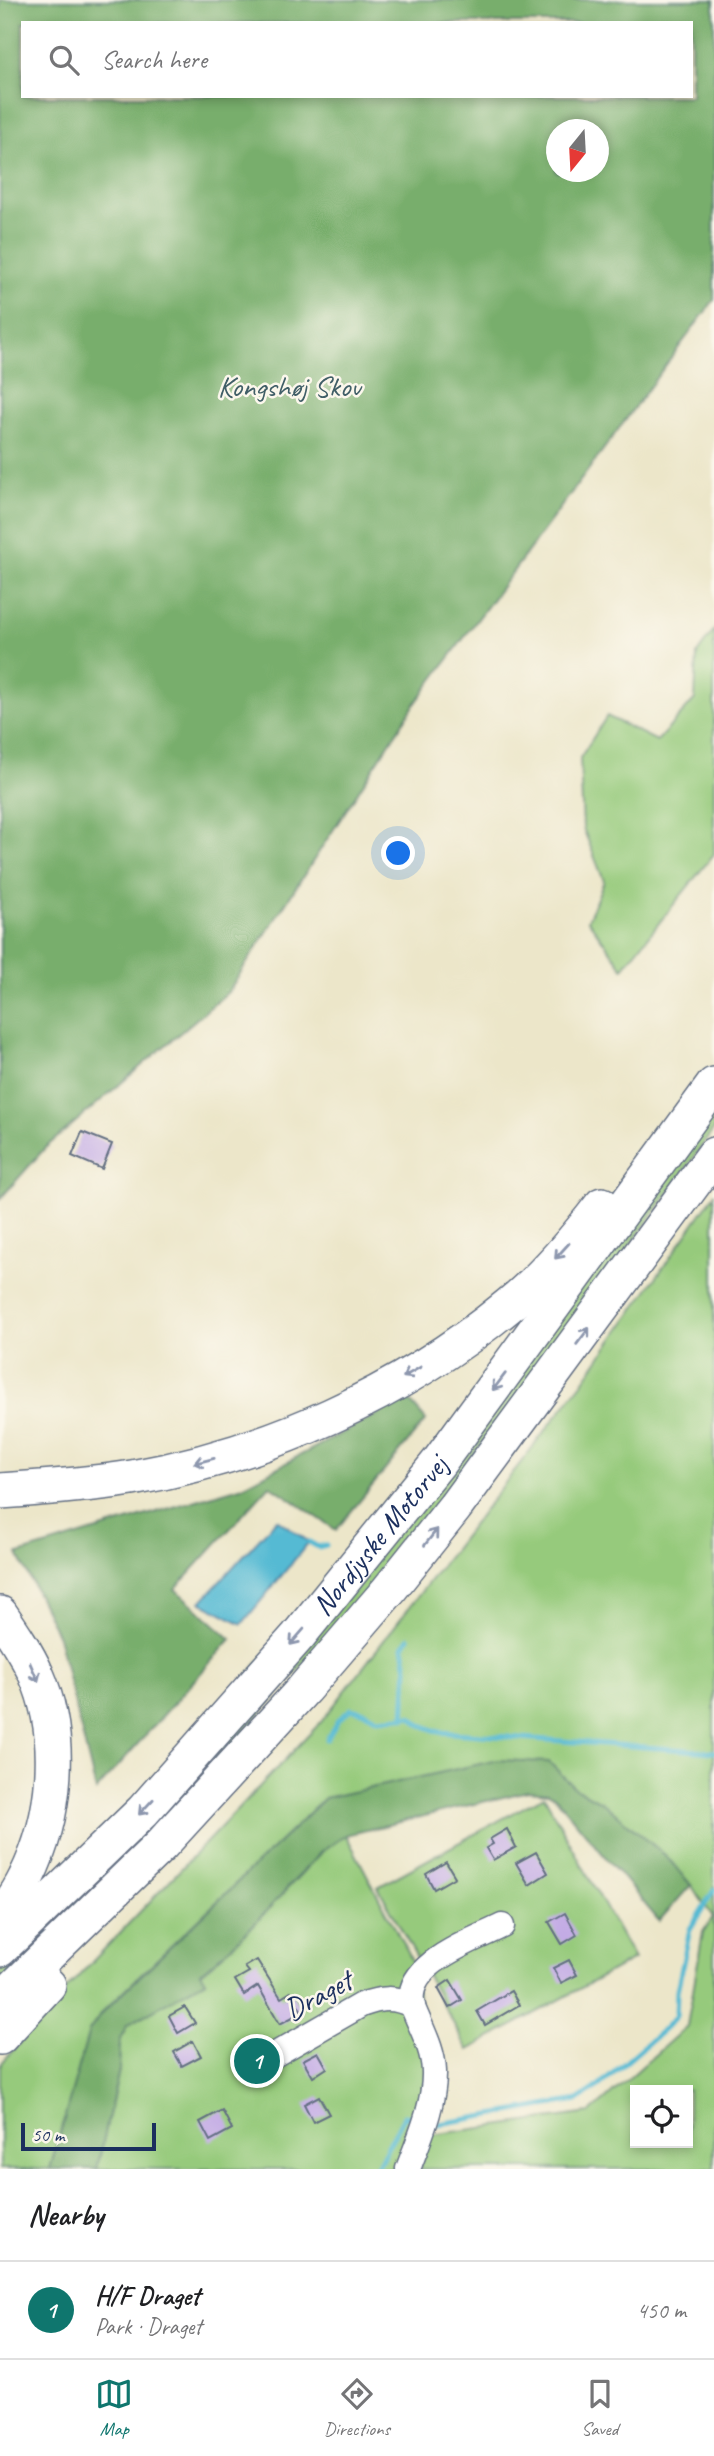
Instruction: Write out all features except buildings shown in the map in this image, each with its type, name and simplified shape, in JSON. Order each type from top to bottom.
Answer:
[{"type":"highway","points":[[0,1491],[132,1478],[213,1459],[335,1415],[418,1369],[509,1306],[541,1275],[597,1212],[714,1066]]},
{"type":"highway","name":"Nordjyske Motorvej","points":[[0,1949],[143,1811],[307,1625],[439,1462],[714,1084]]},
{"type":"highway","name":"Nordjyske Motorvej","points":[[0,2000],[162,1844],[304,1689],[388,1591],[463,1496],[714,1155]]},
{"type":"highway","points":[[0,2037],[232,1791],[388,1591]]},
{"type":"highway","points":[[0,1614],[21,1645],[37,1676],[47,1706],[53,1768],[51,1795],[41,1842],[26,1880],[0,1919]]},
{"type":"street","points":[[408,2169],[429,2103],[433,2071],[427,2039],[413,2007],[414,1988],[421,1972],[431,1963],[502,1926]]},
{"type":"street","name":"Draget","points":[[255,2066],[379,1998],[399,1998],[413,2007]]},
{"type":"green space","name":"Kongshøj Skov","points":[[0,0],[714,0],[714,300],[415,704],[228,992],[45,1148],[0,1199]]},
{"type":"green space","points":[[714,630],[714,854],[623,968],[588,920],[604,881],[583,828],[580,758],[607,716],[657,741],[695,699],[697,654]]},
{"type":"green space","points":[[714,1105],[714,1129],[391,1564],[177,1809],[0,1983],[0,1964],[49,1919]]},
{"type":"green space","points":[[714,1195],[714,2169],[420,2169],[431,2135],[590,2113],[687,2026],[703,1932],[713,1917],[691,1885],[666,1856],[603,1803],[575,1788],[549,1763],[325,1798],[100,2014],[50,2169],[0,2169],[0,2065],[72,1983],[321,1722],[582,1383]]},
{"type":"green space","points":[[407,1398],[426,1420],[336,1530],[270,1485],[175,1589],[231,1639],[96,1791],[58,1636],[18,1554],[243,1486]]},
{"type":"green space","points":[[498,1760],[549,1762],[575,1788],[603,1803],[666,1856],[691,1885],[659,1921],[556,1798],[548,1793],[528,1791],[346,1835],[321,1852],[244,1935],[201,1973],[206,1980],[127,2025],[120,2039],[119,2070],[97,2169],[50,2169],[89,2031],[101,2014],[325,1798]]},
{"type":"green space","points":[[544,1796],[634,1959],[468,2050],[378,1887]]},
{"type":"green space","points":[[346,1835],[414,1964],[427,2077],[404,2169],[97,2169],[119,2070],[120,2039],[127,2025],[206,1980],[200,1974],[244,1935],[321,1852]]},
{"type":"water","points":[[277,1519],[309,1542],[242,1624],[201,1602]]},
{"type":"waterway","points":[[309,1542],[318,1547],[326,1545]]},
{"type":"waterway","points":[[404,1718],[407,1668],[403,1647],[409,1638]]},
{"type":"waterway","points":[[327,1739],[338,1720],[351,1709],[378,1719],[411,1716],[419,1724],[439,1732],[714,1752]]},
{"type":"waterway","points":[[439,2124],[578,2100],[596,2088],[676,2016],[677,1991],[690,1929],[714,1890]]},
{"type":"waterway","points":[[376,2169],[404,2116],[418,2118]]},
{"type":"place","name":"H/F Draget","points":[[257,2061]]}]
